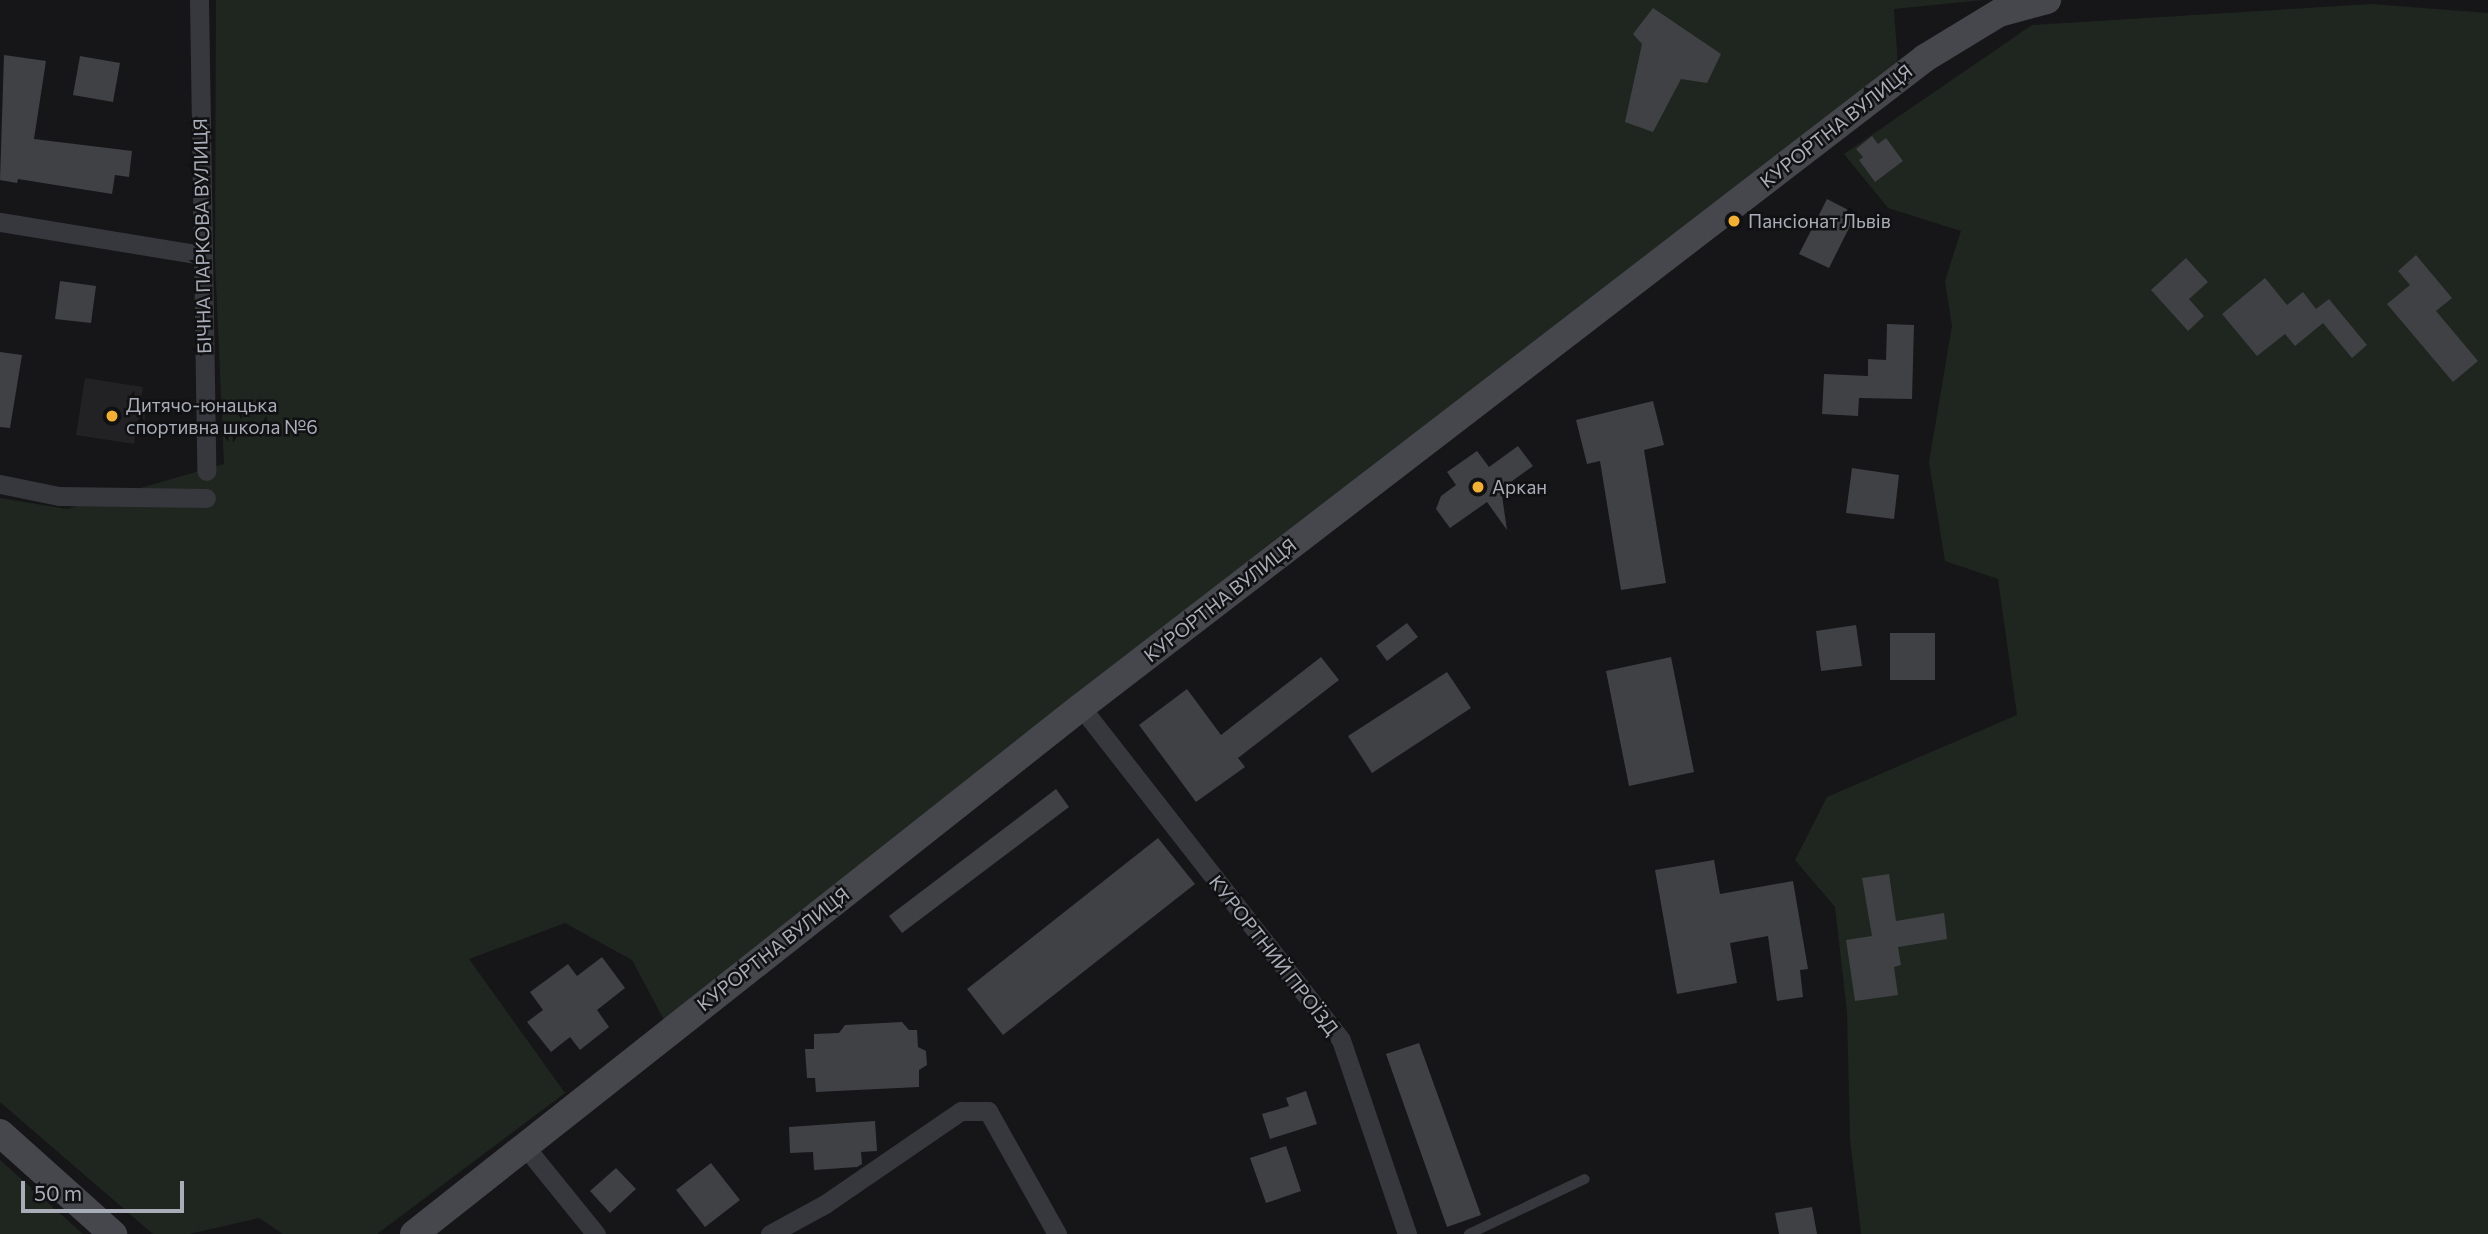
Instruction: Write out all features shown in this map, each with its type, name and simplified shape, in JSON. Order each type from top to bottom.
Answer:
[{"type":"main road","name":"КУРОРТНА ВУЛИЦЯ","points":[[414,1234],[523,1144],[1082,707],[1925,58],[2000,7],[2047,0]]},
{"type":"main road","points":[[0,1133],[113,1234]]},
{"type":"street","name":"БІЧНА ПАРКОВА ВУЛИЦЯ","points":[[199,0],[206,471]]},
{"type":"street","points":[[0,222],[202,255]]},
{"type":"street","points":[[0,484],[59,496],[206,498]]},
{"type":"street","name":"КУРОРТНИЙ ПРОЇЗД","points":[[1082,707],[1341,1040],[1407,1234]]},
{"type":"street","points":[[770,1234],[825,1204],[961,1111],[988,1111],[1057,1234]]},
{"type":"street","points":[[523,1144],[596,1234]]},
{"type":"lane","points":[[1469,1234],[1585,1179]]},
{"type":"shaded area","points":[[216,0],[1983,0],[1894,9],[1898,66],[664,1020],[632,960],[565,923],[469,959],[565,1093],[377,1234],[283,1234],[259,1218],[189,1234],[153,1234],[0,1102],[0,498],[67,509],[224,464],[215,260]]},
{"type":"shaded area","points":[[2371,4],[2488,13],[2488,1234],[1861,1234],[1850,1139],[1847,1012],[1835,907],[1795,860],[1827,797],[2017,715],[1998,579],[1945,561],[1929,462],[1952,326],[1945,281],[1961,231],[1888,208],[1844,154],[2032,25]]},
{"type":"shaded area","name":"Дитячо-юнацька спортивна школа №6","points":[[85,378],[143,387],[140,408],[146,409],[144,424],[137,423],[134,444],[76,435]]},
{"type":"shaded area","points":[[0,1160],[83,1234],[0,1234]]},
{"type":"building","points":[[1653,8],[1721,54],[1707,83],[1681,79],[1653,132],[1625,122],[1642,44],[1633,34]]},
{"type":"building","points":[[4,55],[46,61],[34,139],[132,151],[129,177],[115,175],[112,194],[18,179],[17,183],[0,180]]},
{"type":"building","points":[[80,56],[120,63],[113,102],[73,95]]},
{"type":"building","points":[[1872,136],[1878,144],[1886,138],[1903,161],[1875,182],[1859,160],[1863,157],[1856,149]]},
{"type":"building","points":[[1827,199],[1856,214],[1829,268],[1799,254]]},
{"type":"building","points":[[2416,255],[2452,298],[2436,311],[2478,361],[2453,382],[2387,304],[2410,285],[2398,271]]},
{"type":"building","points":[[2186,258],[2208,282],[2189,299],[2204,316],[2188,331],[2151,290]]},
{"type":"building","points":[[2265,278],[2287,305],[2303,292],[2316,309],[2329,299],[2367,345],[2352,358],[2323,323],[2295,346],[2285,334],[2257,356],[2222,314]]},
{"type":"building","points":[[60,281],[96,286],[91,323],[55,319]]},
{"type":"building","points":[[1887,324],[1914,325],[1912,399],[1859,398],[1858,416],[1822,414],[1824,374],[1868,376],[1868,359],[1886,360]]},
{"type":"building","points":[[0,352],[22,355],[10,428],[0,427]]},
{"type":"building","points":[[1653,401],[1664,445],[1644,450],[1666,583],[1621,590],[1600,461],[1587,464],[1576,420]]},
{"type":"building","name":"Аркан","points":[[1518,446],[1533,466],[1501,489],[1507,530],[1487,502],[1450,528],[1436,509],[1441,496],[1456,485],[1447,472],[1477,451],[1489,467]]},
{"type":"building","points":[[1852,468],[1899,475],[1894,519],[1846,513]]},
{"type":"building","points":[[1407,623],[1418,637],[1387,661],[1376,646]]},
{"type":"building","points":[[1856,625],[1862,666],[1821,671],[1816,631]]},
{"type":"building","points":[[1890,633],[1935,633],[1935,680],[1890,680]]},
{"type":"building","points":[[1321,657],[1339,680],[1238,758],[1245,767],[1196,802],[1139,725],[1187,689],[1221,735]]},
{"type":"building","points":[[1671,657],[1694,772],[1629,786],[1606,671]]},
{"type":"building","points":[[1447,672],[1471,708],[1372,773],[1348,736]]},
{"type":"building","points":[[1056,789],[1069,807],[902,933],[889,916]]},
{"type":"building","points":[[1158,838],[1195,884],[1003,1035],[967,989]]},
{"type":"building","points":[[1714,860],[1720,894],[1793,881],[1808,969],[1800,970],[1803,997],[1777,1001],[1768,936],[1730,943],[1737,983],[1677,994],[1655,870]]},
{"type":"building","points":[[1889,874],[1896,921],[1944,913],[1947,939],[1898,947],[1901,965],[1894,967],[1898,995],[1855,1001],[1846,940],[1872,936],[1862,878]]},
{"type":"building","points":[[602,957],[625,988],[597,1010],[609,1027],[580,1050],[570,1037],[551,1052],[527,1022],[543,1010],[530,992],[568,964],[577,976]]},
{"type":"building","points":[[902,1022],[909,1030],[917,1030],[918,1047],[926,1051],[927,1065],[919,1070],[919,1087],[816,1092],[815,1078],[807,1078],[805,1049],[814,1049],[814,1034],[839,1033],[845,1025]]},
{"type":"building","points":[[1419,1043],[1481,1215],[1447,1227],[1386,1054]]},
{"type":"building","points":[[1306,1091],[1317,1124],[1270,1139],[1262,1114],[1289,1106],[1286,1098]]},
{"type":"building","points":[[875,1121],[877,1151],[861,1152],[862,1164],[857,1167],[814,1170],[813,1152],[790,1153],[789,1127]]},
{"type":"building","points":[[1286,1146],[1301,1191],[1266,1203],[1250,1158]]},
{"type":"building","points":[[711,1163],[740,1200],[705,1227],[676,1190]]},
{"type":"building","points":[[616,1168],[636,1189],[610,1213],[590,1191]]},
{"type":"building","points":[[1812,1207],[1817,1234],[1779,1234],[1775,1213]]},
{"type":"place","name":"Пансіонат Львів","points":[[1734,221]]},
{"type":"place","name":"Дитячо-юнацька спортивна школа №6","points":[[112,416]]},
{"type":"place","name":"Аркан","points":[[1478,487]]}]
